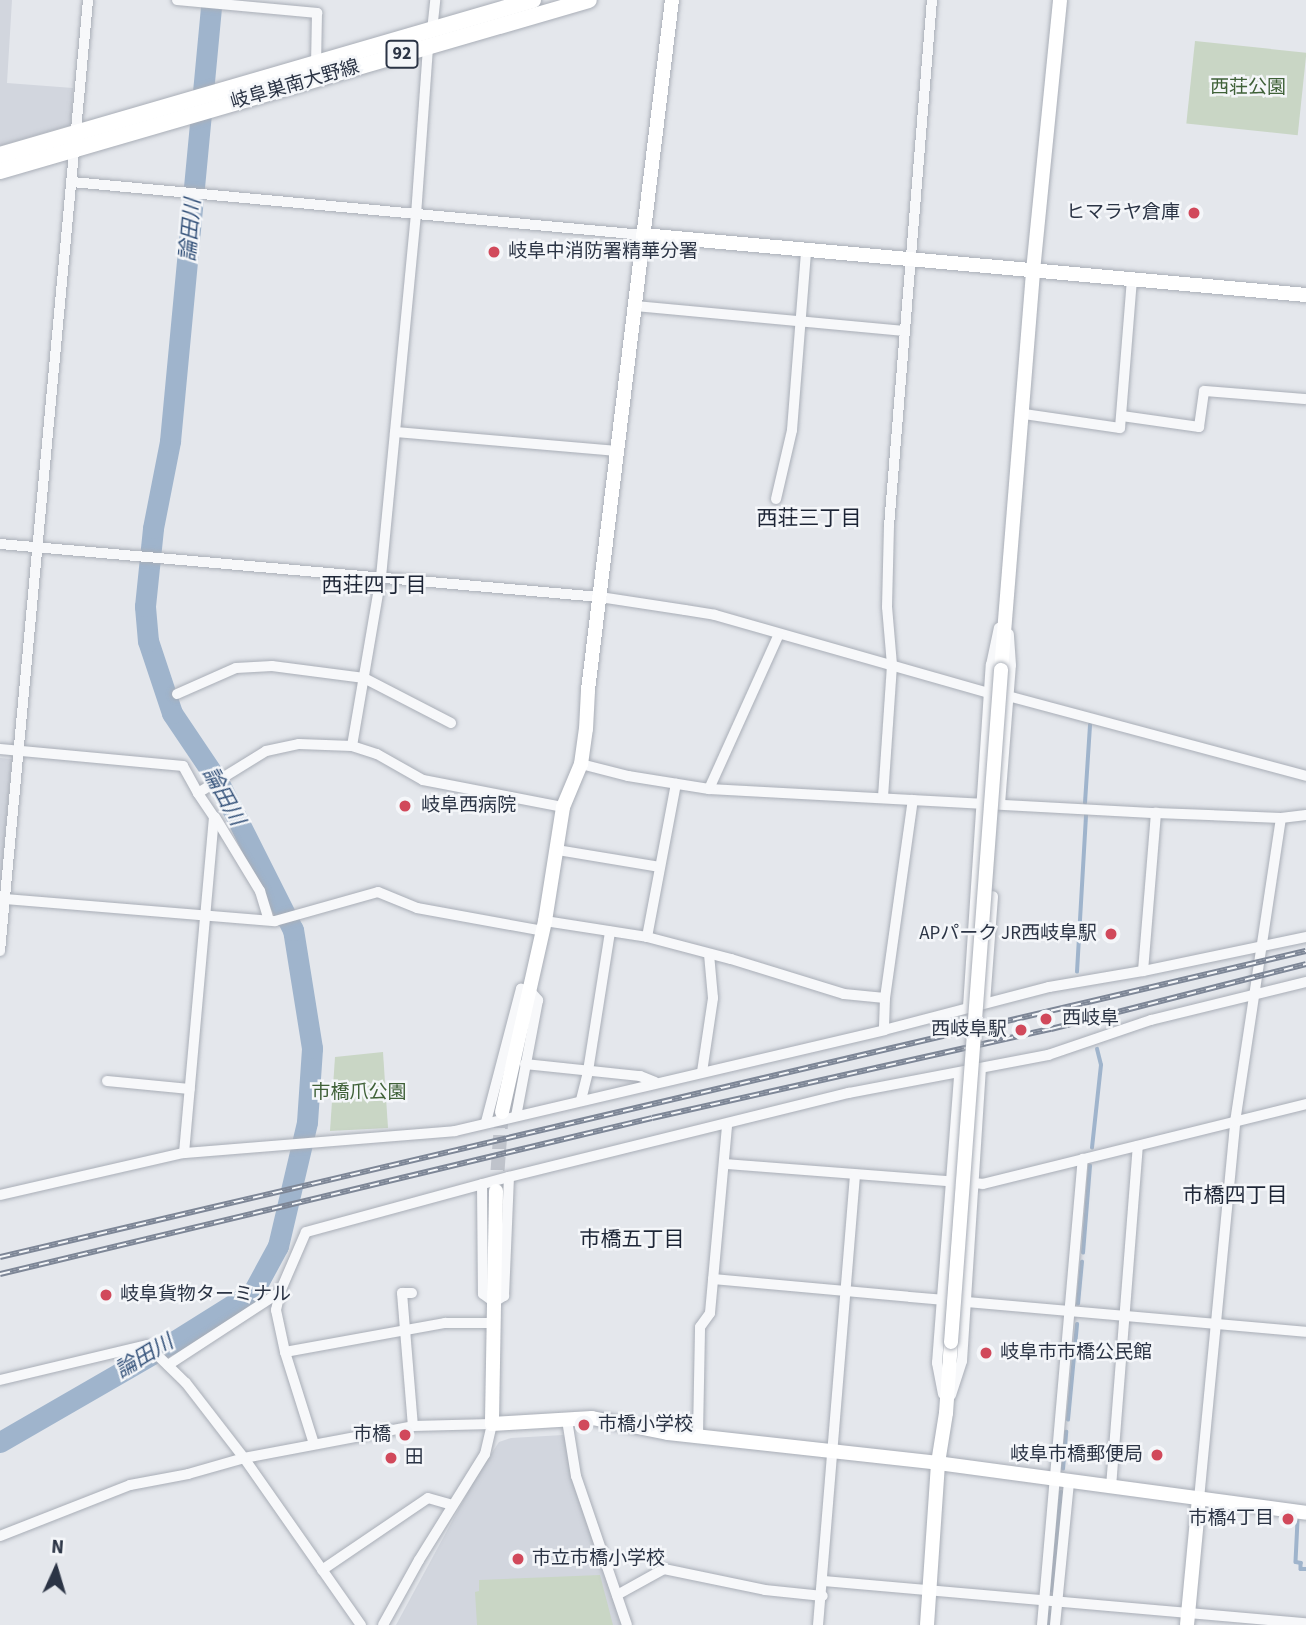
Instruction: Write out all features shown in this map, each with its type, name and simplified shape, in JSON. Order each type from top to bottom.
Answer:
[{"type":"main road","name":"岐阜巣南大野線","points":[[0,171],[76,141],[430,39],[533,0]]},
{"type":"main road","name":"岐阜巣南大野線","points":[[216,100],[316,65],[590,0]]},
{"type":"main road","name":"岐阜巣南大野線","points":[[0,155],[76,141]]},
{"type":"street","points":[[0,951],[88,0]]},
{"type":"street","points":[[177,0],[317,13],[316,65]]},
{"type":"street","points":[[352,746],[381,577],[435,0]]},
{"type":"street","points":[[509,1114],[563,807],[581,764],[672,0]]},
{"type":"street","points":[[883,797],[892,665],[887,607],[889,526],[932,0]]},
{"type":"street","points":[[927,1625],[938,1464],[946,1413],[1006,593],[1024,414],[1033,271],[1060,0]]},
{"type":"street","points":[[72,182],[910,261],[1306,295]]},
{"type":"street","points":[[776,499],[792,430],[806,251]]},
{"type":"street","points":[[1024,414],[1120,428],[1132,280]]},
{"type":"street","points":[[635,306],[905,331]]},
{"type":"street","points":[[1122,416],[1199,427],[1205,391],[1306,400]]},
{"type":"street","points":[[395,432],[618,451]]},
{"type":"street","points":[[0,544],[600,597],[708,614],[989,693]]},
{"type":"street","points":[[968,1007],[991,665],[1006,593]]},
{"type":"street","points":[[1000,804],[1011,665],[1006,593]]},
{"type":"street","points":[[709,789],[779,634]]},
{"type":"street","points":[[177,694],[236,668],[272,666],[364,678],[451,723]]},
{"type":"street","points":[[1009,695],[1306,776]]},
{"type":"street","points":[[201,791],[266,751],[299,744],[352,746],[377,754],[423,780],[563,807]]},
{"type":"street","points":[[0,749],[183,766],[201,791],[260,891],[272,920]]},
{"type":"street","points":[[581,764],[709,789],[1156,813],[1281,818],[1306,815]]},
{"type":"street","points":[[647,937],[676,784]]},
{"type":"street","points":[[884,1030],[885,998],[913,800]]},
{"type":"street","points":[[1143,971],[1156,813]]},
{"type":"street","points":[[184,1153],[215,817]]},
{"type":"street","points":[[1187,1619],[1217,1325],[1234,1122],[1256,995],[1281,818]]},
{"type":"street","points":[[557,850],[660,867]]},
{"type":"street","points":[[5,899],[206,917],[272,920],[378,892],[417,908],[647,937],[844,994],[885,998]]},
{"type":"street","points":[[985,1003],[993,896]]},
{"type":"street","points":[[580,1100],[588,1071],[610,932]]},
{"type":"street","points":[[0,1195],[184,1153],[289,1142],[455,1131],[509,1114],[884,1030],[1060,985],[1143,971],[1306,937]]},
{"type":"street","points":[[702,1072],[713,998],[709,954]]},
{"type":"street","points":[[314,1444],[285,1352],[276,1310],[280,1292],[306,1232],[509,1177],[849,1093],[981,1070],[1065,1050],[1151,1020],[1306,982]]},
{"type":"street","points":[[486,1122],[521,989],[531,992],[538,1000],[525,1064],[509,1114]]},
{"type":"street","points":[[525,1064],[640,1076],[656,1083]]},
{"type":"street","points":[[946,1413],[962,1361],[981,1070]]},
{"type":"street","points":[[946,1413],[937,1363],[959,1074]]},
{"type":"street","points":[[107,1081],[190,1089]]},
{"type":"street","points":[[726,1164],[983,1184],[1306,1104]]},
{"type":"street","points":[[698,1434],[700,1327],[710,1313],[726,1164],[727,1125]]},
{"type":"street","points":[[1111,1487],[1138,1146]]},
{"type":"street","points":[[1055,1625],[1070,1312],[1083,1159]]},
{"type":"street","points":[[818,1625],[823,1596],[831,1452],[855,1175]]},
{"type":"street","points":[[494,1302],[504,1296],[509,1177]]},
{"type":"street","points":[[482,1184],[483,1294],[494,1302]]},
{"type":"street","points":[[383,1625],[452,1505],[485,1454],[492,1424],[496,1191]]},
{"type":"street","points":[[713,1279],[942,1300]]},
{"type":"street","points":[[167,1365],[280,1292]]},
{"type":"street","points":[[412,1293],[402,1293],[413,1426]]},
{"type":"street","points":[[966,1302],[1306,1332]]},
{"type":"street","points":[[285,1352],[445,1323],[493,1323]]},
{"type":"street","points":[[0,1380],[147,1345],[186,1383],[244,1458],[361,1625]]},
{"type":"street","points":[[0,1536],[130,1485],[314,1444],[413,1426],[592,1418],[627,1427],[938,1464],[1306,1513]]},
{"type":"street","points":[[567,1419],[576,1476],[627,1625]]},
{"type":"street","points":[[1042,1625],[1062,1480]]},
{"type":"street","points":[[322,1570],[428,1498],[452,1505]]},
{"type":"street","points":[[617,1595],[664,1569],[765,1590],[823,1596]]},
{"type":"street","points":[[823,1581],[1058,1600],[1187,1619],[1306,1623]]},
{"type":"shaded area","points":[[0,0],[12,0],[7,83],[73,88],[71,125],[0,146]]},
{"type":"shaded area","points":[[0,758],[12,759],[0,891]]},
{"type":"shaded area","name":"市立市橋小学校","points":[[563,1435],[568,1439],[625,1625],[396,1625],[476,1477],[499,1442],[511,1438]]},
{"type":"green space","name":"西荘公園","points":[[1195,41],[1306,53],[1298,135],[1186,124]]},
{"type":"green space","name":"市橋爪公園","points":[[383,1052],[388,1128],[330,1131],[335,1057]]},
{"type":"green space","points":[[600,1575],[613,1625],[477,1625],[475,1592],[479,1591],[479,1580]]},
{"type":"waterway","name":"論田川","points":[[0,1442],[170,1344],[253,1292],[278,1246],[307,1122],[312,1048],[293,930],[219,783],[172,713],[148,641],[145,606],[153,528],[170,441],[212,0]]},
{"type":"waterway","points":[[1085,803],[1090,725]]},
{"type":"waterway","points":[[1077,972],[1086,814]]},
{"type":"waterway","points":[[1092,1148],[1101,1065],[1097,1049]]},
{"type":"waterway","points":[[1083,1253],[1090,1166]]},
{"type":"waterway","points":[[1078,1304],[1082,1262]]},
{"type":"waterway","points":[[1068,1420],[1077,1324]]},
{"type":"waterway","points":[[1063,1469],[1066,1432]]},
{"type":"waterway","points":[[1052,1591],[1061,1492]]},
{"type":"waterway","points":[[1298,1521],[1296,1562],[1301,1563],[1301,1569],[1306,1569]]},
{"type":"waterway","points":[[1049,1625],[1050,1612]]},
{"type":"tunnel","points":[[496,1191],[502,1112]]},
{"type":"railway","points":[[0,1257],[1306,951]]},
{"type":"railway","points":[[0,1274],[652,1118],[1051,1029],[1306,964]]},
{"type":"place","name":"ヒマラヤ倉庫","points":[[1194,213]]},
{"type":"place","name":"岐阜中消防署精華分署","points":[[494,252]]},
{"type":"place","name":"岐阜西病院","points":[[405,806]]},
{"type":"place","name":"APパーク JR西岐阜駅","points":[[1111,934]]},
{"type":"place","name":"西岐阜","points":[[1046,1019]]},
{"type":"place","name":"西岐阜駅","points":[[1021,1030]]},
{"type":"place","name":"岐阜貨物ターミナル","points":[[106,1295]]},
{"type":"place","name":"岐阜市市橋公民館","points":[[986,1353]]},
{"type":"place","name":"市橋小学校","points":[[584,1425]]},
{"type":"place","name":"市橋","points":[[405,1435]]},
{"type":"place","name":"岐阜市橋郵便局","points":[[1157,1455]]},
{"type":"place","name":"田","points":[[391,1458]]},
{"type":"place","name":"市橋4丁目","points":[[1288,1519]]},
{"type":"place","name":"市立市橋小学校","points":[[518,1559]]},
{"type":"district","name":"西荘三丁目","points":[[809,518]]},
{"type":"district","name":"西荘四丁目","points":[[374,585]]},
{"type":"district","name":"市橋四丁目","points":[[1235,1195]]},
{"type":"district","name":"市橋五丁目","points":[[632,1239]]}]
